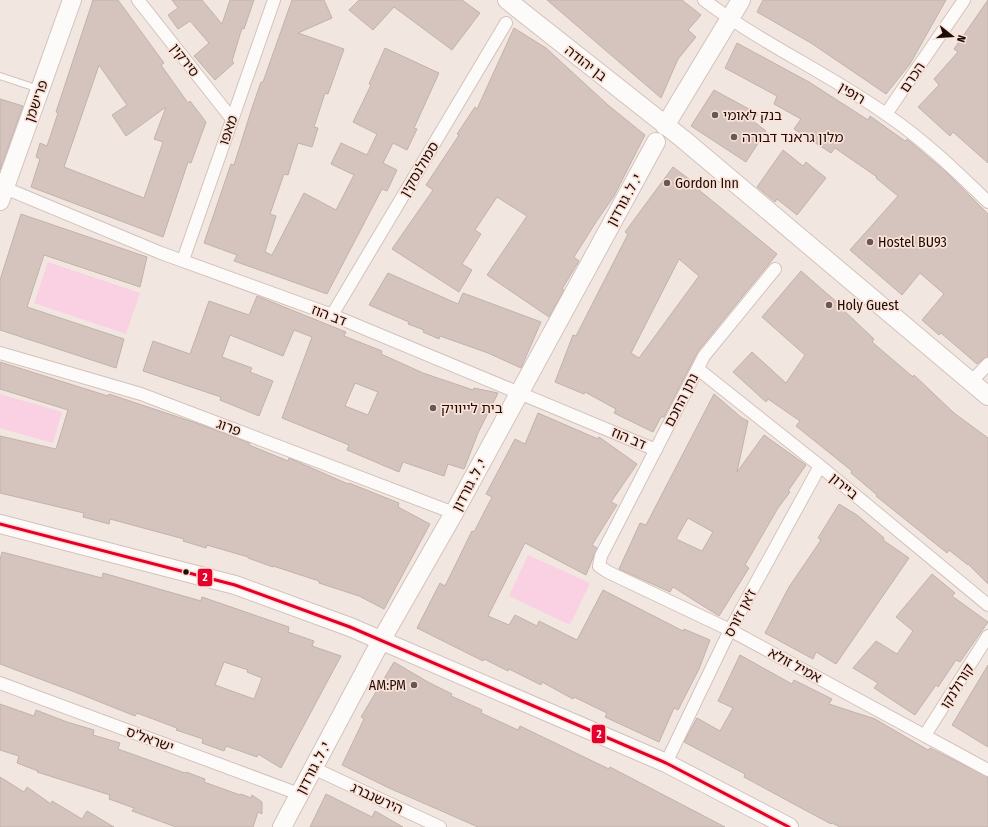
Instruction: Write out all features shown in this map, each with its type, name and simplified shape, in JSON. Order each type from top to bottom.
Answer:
[{"type":"street","name":"פרישמן","points":[[2,192],[72,0]]},
{"type":"street","name":"סירקין","points":[[138,0],[232,119]]},
{"type":"street","name":"מאפו","points":[[183,260],[274,0]]},
{"type":"street","name":"בן יהודה","points":[[507,0],[683,139],[988,396]]},
{"type":"street","name":"רופין","points":[[704,0],[730,20],[886,114],[934,150],[988,202]]},
{"type":"street","points":[[665,126],[741,0]]},
{"type":"street","name":"הכרם","points":[[886,114],[964,0]]},
{"type":"street","name":"סמולנסקין","points":[[332,315],[506,23]]},
{"type":"street","name":"י. ל. גורדון","points":[[282,827],[382,639],[454,513],[656,142]]},
{"type":"street","name":"דב הוז","points":[[2,192],[161,253],[332,315],[656,450]]},
{"type":"street","name":"נתן החכם","points":[[599,566],[601,556],[704,356],[775,269]]},
{"type":"street","name":"פרוג","points":[[0,353],[141,394],[454,513]]},
{"type":"street","points":[[971,382],[988,364]]},
{"type":"street","name":"ביירון","points":[[698,369],[820,466],[988,605]]},
{"type":"street","name":"ז'אן ז'ורס","points":[[666,763],[730,630],[820,466]]},
{"type":"street","points":[[0,524],[235,585],[382,639],[666,763],[789,827]]},
{"type":"street","name":"אמיל זולא","points":[[599,566],[608,572],[730,630],[988,770]]},
{"type":"street","name":"קורולנקו","points":[[925,735],[988,636]]},
{"type":"street","name":"ישראל'ס","points":[[0,683],[299,794]]},
{"type":"street","name":"הירשנברג","points":[[313,768],[440,827]]},
{"type":"lane","points":[[0,76],[40,90]]},
{"type":"shaded area","points":[[48,262],[140,293],[126,334],[34,303]]},
{"type":"shaded area","points":[[0,394],[62,412],[53,443],[0,428]]},
{"type":"shaded area","points":[[528,555],[590,583],[570,625],[509,596]]},
{"type":"building","points":[[93,0],[118,0],[164,63],[161,65],[188,103],[190,101],[206,122],[191,163],[188,162],[163,237],[31,187],[40,159],[36,157],[40,143],[47,146],[58,113],[56,112]],"holes":[[[99,65],[127,105],[112,115],[126,136],[166,107],[154,139],[163,142],[144,198],[64,167]]]},
{"type":"building","points":[[172,0],[202,0],[222,24],[230,0],[254,0],[244,29],[242,28],[232,61],[234,63],[215,80],[194,56],[209,43],[190,21],[178,29],[168,15],[178,8]]},
{"type":"building","points":[[292,0],[324,0],[332,18],[298,33],[344,49],[328,94],[325,93],[314,127],[318,128],[312,147],[298,143],[288,175],[284,174],[270,214],[276,216],[265,252],[272,255],[304,193],[336,210],[354,175],[331,164],[341,143],[367,155],[377,134],[353,122],[371,85],[369,84],[385,48],[439,73],[414,128],[417,129],[407,150],[393,143],[383,163],[397,170],[387,191],[382,189],[327,294],[234,261],[237,255],[204,243],[231,164],[234,165],[261,82],[263,82]]},
{"type":"building","points":[[359,0],[462,0],[480,13],[452,50],[394,7],[373,30],[349,10]]},
{"type":"building","points":[[547,0],[682,0],[701,15],[688,30],[696,37],[678,59],[661,98]]},
{"type":"building","points":[[763,0],[946,0],[910,64],[886,94],[811,43],[757,12]]},
{"type":"building","points":[[988,0],[988,163],[953,132],[950,136],[918,107],[939,85],[934,79],[958,52],[954,49]]},
{"type":"building","points":[[514,28],[546,48],[608,105],[645,135],[614,196],[574,257],[579,261],[562,289],[564,290],[549,317],[487,275],[527,216],[497,197],[475,230],[481,234],[462,264],[472,270],[459,292],[392,249],[433,190],[426,185],[459,135],[457,134],[475,107],[477,109]]},
{"type":"building","points":[[737,43],[809,82],[868,120],[870,116],[905,141],[907,139],[947,173],[988,214],[988,357],[977,364],[941,333],[939,335],[922,320],[944,294],[920,273],[902,295],[850,250],[898,196],[876,178],[877,177],[835,148],[831,153],[794,129],[801,119],[774,104],[777,96],[725,68]]},
{"type":"building","name":"מלון גראנד דבורה","points":[[714,90],[758,114],[753,121],[766,131],[746,162],[691,126]]},
{"type":"building","points":[[0,99],[23,106],[0,170]]},
{"type":"building","points":[[783,150],[803,166],[806,162],[826,178],[797,215],[777,199],[775,202],[757,187]]},
{"type":"building","points":[[673,167],[701,188],[699,190],[777,254],[698,351],[664,417],[661,417],[653,432],[614,413],[616,409],[585,392],[584,394],[555,382],[573,335],[576,336],[628,234],[625,232]],"holes":[[[679,259],[699,276],[639,358],[631,353]]]},
{"type":"building","points":[[21,214],[147,257],[140,287],[44,255],[27,307],[124,339],[116,368],[0,330],[0,280]]},
{"type":"building","points":[[801,271],[839,304],[838,305],[874,339],[872,342],[913,377],[914,375],[954,413],[988,438],[988,584],[968,564],[949,550],[947,553],[876,496],[877,495],[851,473],[852,471],[796,426],[800,421],[768,399],[766,402],[733,372],[752,352],[786,383],[805,355],[762,317]]},
{"type":"building","points":[[388,273],[458,304],[463,293],[541,322],[521,368],[488,353],[440,336],[439,339],[423,332],[424,330],[408,324],[409,322],[369,305]]},
{"type":"building","points":[[257,296],[346,332],[344,336],[382,351],[381,354],[423,373],[473,390],[474,388],[498,393],[478,433],[464,469],[448,464],[444,476],[403,462],[399,472],[347,450],[349,445],[282,418],[312,337],[294,330],[283,356],[230,335],[222,357],[252,368],[250,372],[273,381],[259,416],[220,400],[221,397],[143,371],[153,341],[190,354],[209,301],[249,315]],"holes":[[[355,383],[378,392],[368,415],[345,406]]]},
{"type":"building","points":[[0,362],[108,396],[109,394],[250,443],[249,445],[288,461],[289,458],[348,484],[349,483],[399,503],[398,507],[430,524],[384,609],[359,596],[248,557],[207,545],[206,548],[183,541],[184,539],[110,519],[109,524],[83,517],[84,513],[0,493],[0,436],[56,449],[68,410],[0,389]]},
{"type":"building","points":[[714,394],[742,418],[748,421],[737,472],[764,435],[806,465],[788,491],[790,492],[778,508],[745,565],[749,568],[719,616],[673,587],[670,592],[619,569],[640,523],[646,525]],"holes":[[[688,518],[713,532],[702,551],[676,539]]]},
{"type":"building","points":[[538,413],[598,439],[599,437],[637,464],[611,502],[617,505],[592,545],[597,548],[586,575],[525,543],[488,616],[509,625],[515,615],[537,626],[539,621],[577,640],[603,590],[683,631],[684,629],[710,640],[699,669],[678,710],[674,708],[659,742],[605,717],[607,713],[574,697],[573,699],[542,682],[541,685],[509,669],[508,671],[484,659],[483,661],[417,628],[440,583],[445,586],[472,531],[474,532],[492,497],[486,494],[515,439],[525,444]]},
{"type":"building","points":[[839,504],[857,515],[884,538],[883,540],[909,558],[836,664],[816,652],[813,659],[765,633],[789,587],[821,540],[818,538]]},
{"type":"building","points":[[2,552],[102,578],[103,573],[201,601],[202,597],[289,627],[288,632],[314,641],[312,646],[341,656],[281,768],[258,754],[257,757],[226,746],[224,751],[202,743],[203,739],[176,730],[177,728],[137,713],[135,716],[0,664],[0,560]],"holes":[[[224,662],[248,670],[247,672],[262,678],[254,699],[215,685]]]},
{"type":"building","points":[[932,574],[955,593],[952,596],[988,622],[960,662],[956,660],[938,687],[936,685],[915,715],[874,688],[878,683],[853,668],[876,641],[897,654],[913,631],[896,617]]},
{"type":"building","points":[[740,655],[792,684],[794,680],[832,699],[829,704],[875,719],[928,750],[930,748],[988,777],[988,827],[840,827],[832,823],[831,824],[744,777],[745,774],[684,742],[697,718],[720,731],[733,708],[718,701]]},
{"type":"building","points":[[394,662],[452,694],[451,696],[482,710],[481,713],[518,730],[520,726],[609,769],[610,767],[725,827],[478,827],[389,788],[342,765],[364,719],[361,717]]},
{"type":"building","points":[[988,665],[988,747],[952,725]]},
{"type":"building","points":[[0,704],[34,716],[36,710],[67,722],[94,730],[93,735],[120,743],[118,749],[205,779],[204,782],[240,795],[241,794],[251,798],[252,795],[262,802],[262,814],[258,812],[253,827],[176,827],[132,811],[134,808],[109,799],[110,795],[37,772],[38,771],[17,763],[19,756],[0,750]]},
{"type":"building","points":[[0,777],[24,792],[27,787],[51,804],[52,801],[82,819],[87,811],[114,827],[0,827]]},
{"type":"building","points":[[326,794],[372,817],[375,811],[403,827],[310,827]]},
{"type":"transit line","name":"2","points":[[0,524],[235,585],[350,627],[666,763],[789,827]]},
{"type":"place","name":"בנק לאומי","points":[[715,115]]},
{"type":"place","name":"מלון גראנד דבורה","points":[[734,137]]},
{"type":"place","name":"Gordon Inn","points":[[667,183]]},
{"type":"place","name":"Hostel BU93","points":[[870,242]]},
{"type":"place","name":"Holy Guest","points":[[829,305]]},
{"type":"place","name":"בית לייוויק","points":[[433,408]]},
{"type":"place","name":"AM:PM","points":[[414,685]]}]
